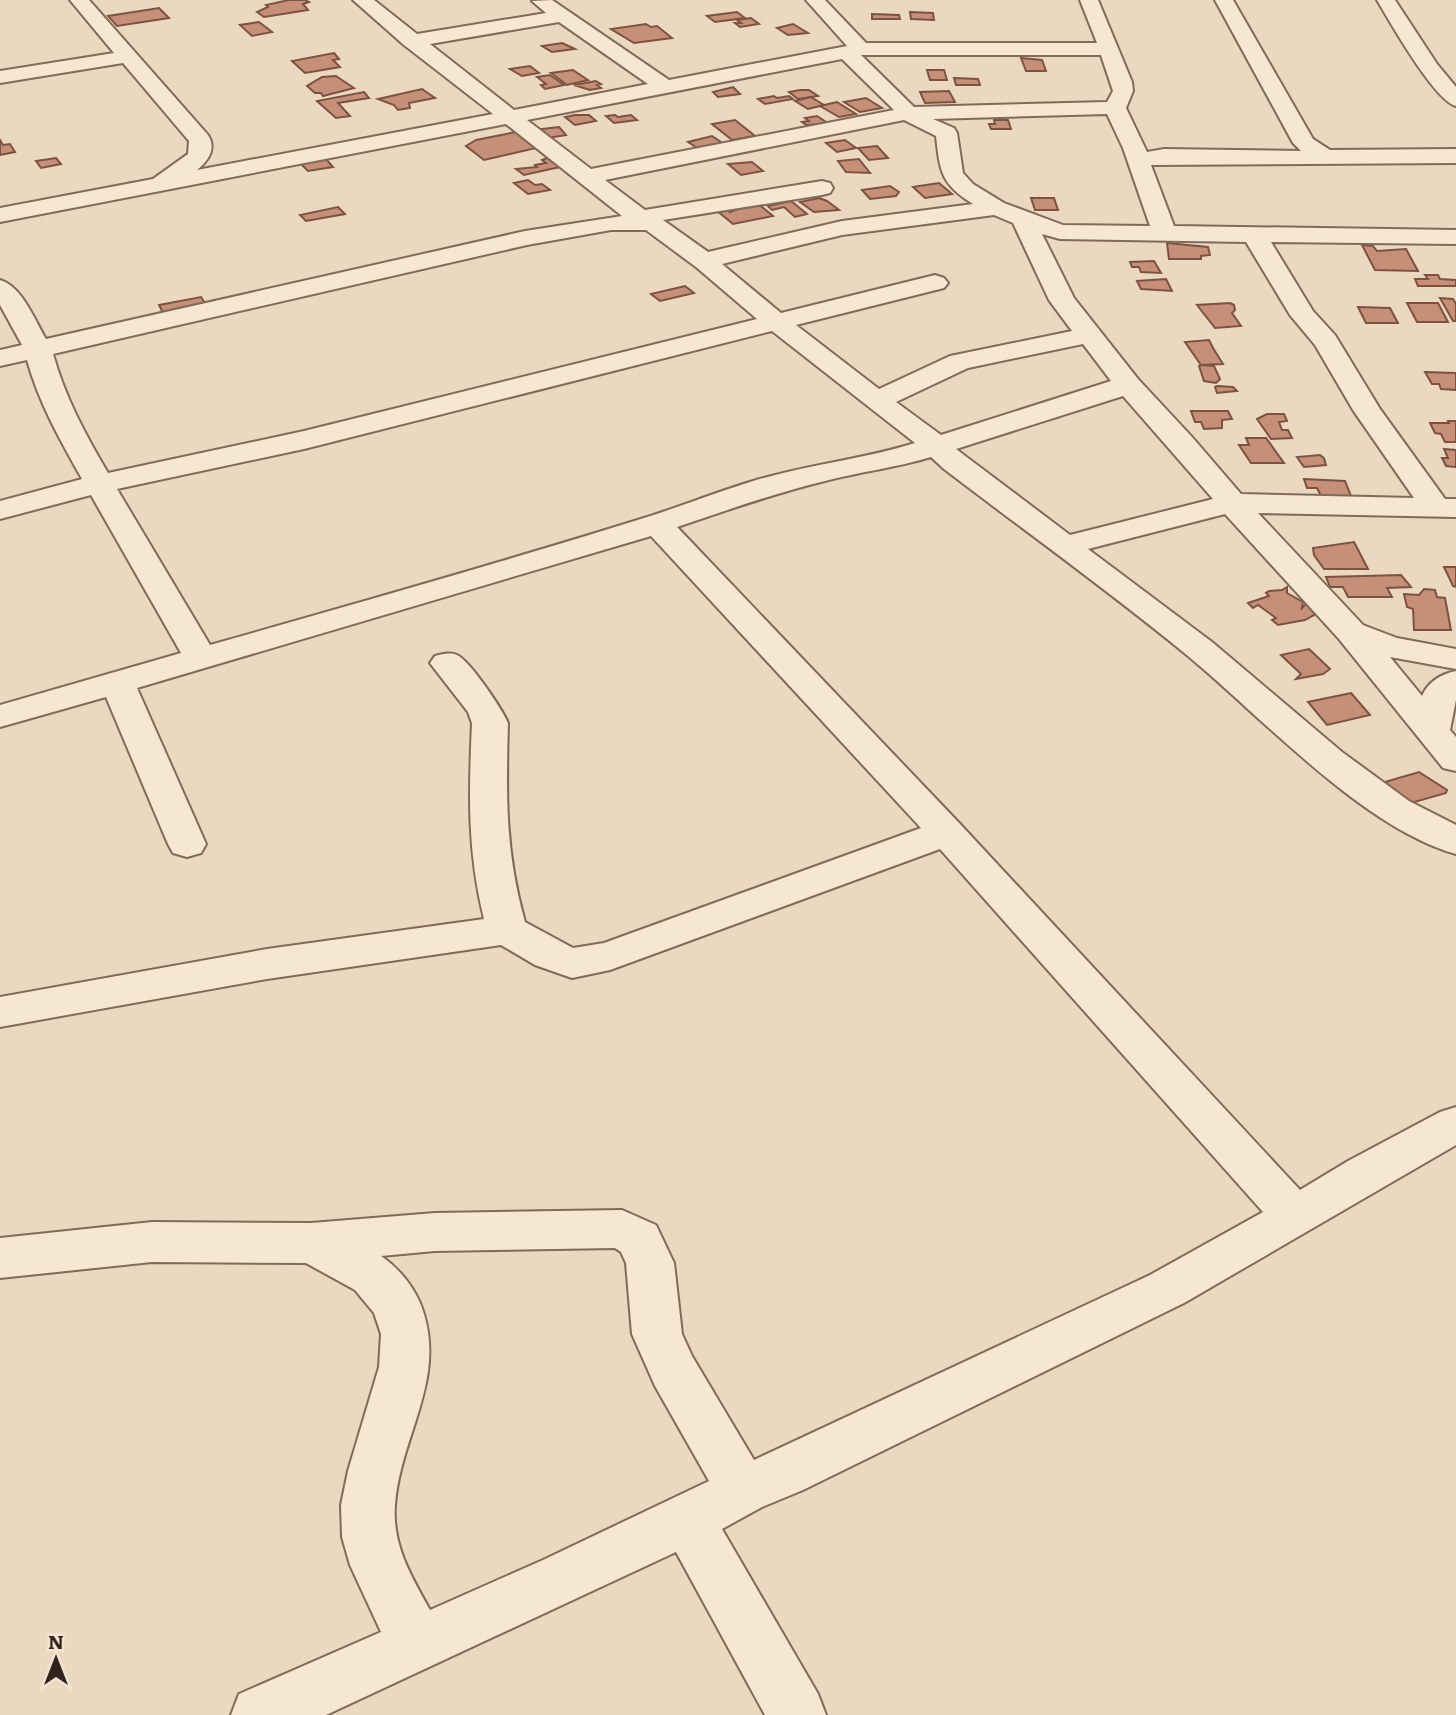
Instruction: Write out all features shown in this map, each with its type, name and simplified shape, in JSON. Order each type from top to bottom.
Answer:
[{"type":"street","points":[[79,0],[200,140],[200,157],[180,172],[149,186]]},
{"type":"street","points":[[362,0],[587,177],[633,218],[702,261],[876,401],[937,446],[954,463],[1200,649],[1329,760],[1396,810],[1456,841]]},
{"type":"street","points":[[540,0],[665,86]]},
{"type":"street","points":[[815,0],[854,51],[909,113],[933,129],[946,133]]},
{"type":"street","points":[[1089,0],[1123,91],[1115,108]]},
{"type":"street","points":[[1224,0],[1299,150]]},
{"type":"street","points":[[1386,0],[1429,67],[1456,100]]},
{"type":"street","points":[[411,41],[561,16]]},
{"type":"street","points":[[0,215],[854,51],[1109,49]]},
{"type":"street","points":[[0,77],[130,56]]},
{"type":"street","points":[[587,177],[909,113],[1115,108]]},
{"type":"street","points":[[1115,108],[1137,154],[1165,234]]},
{"type":"street","points":[[950,110],[946,133],[952,175],[977,198],[1040,232],[1456,237]]},
{"type":"street","points":[[1137,154],[1164,156],[1299,150],[1326,158],[1456,156]]},
{"type":"street","points":[[200,157],[234,172]]},
{"type":"street","points":[[0,358],[360,275],[473,252],[524,238],[716,203],[822,188]]},
{"type":"street","points":[[702,261],[842,228],[996,208]]},
{"type":"street","points":[[1040,232],[1062,300],[1128,385],[1182,443],[1232,503],[1352,632],[1456,760]]},
{"type":"street","points":[[1255,236],[1296,304],[1326,341],[1372,418],[1446,508]]},
{"type":"street","points":[[0,510],[99,484],[304,440],[935,284]]},
{"type":"street","points":[[0,289],[12,303],[38,349],[49,389],[68,430],[200,657]]},
{"type":"street","points":[[876,401],[960,362],[1089,335]]},
{"type":"street","points":[[0,716],[464,583],[657,524],[762,488],[823,472],[888,461],[1128,385]]},
{"type":"street","points":[[1065,546],[1232,503],[1446,508]]},
{"type":"street","points":[[657,524],[947,833],[1296,1217]]},
{"type":"street","points":[[1352,632],[1389,647],[1456,659]]},
{"type":"street","points":[[447,663],[485,710],[490,723],[487,809],[493,877],[507,930]]},
{"type":"street","points":[[1432,732],[1440,693],[1456,681]]},
{"type":"street","points":[[117,682],[187,844]]},
{"type":"street","points":[[0,1012],[267,964],[507,930],[549,955],[572,963],[610,956],[817,878],[947,833]]},
{"type":"street","points":[[260,1715],[687,1520],[743,1490],[797,1467],[1167,1290],[1296,1217],[1364,1174],[1456,1124]]},
{"type":"street","points":[[0,1258],[152,1242],[311,1243],[435,1232],[622,1229],[639,1239],[650,1263],[657,1334],[673,1370],[743,1490]]},
{"type":"street","points":[[311,1243],[372,1275],[397,1302],[407,1334],[400,1394],[369,1493],[369,1537],[380,1567],[418,1644]]},
{"type":"street","points":[[687,1520],[797,1715]]},
{"type":"building","points":[[289,0],[309,2],[303,4],[308,10],[264,17],[257,12],[268,7],[266,5]]},
{"type":"building","points":[[159,8],[169,18],[117,26],[108,16]]},
{"type":"building","points":[[737,12],[745,18],[715,22],[707,16]]},
{"type":"building","points":[[910,12],[933,13],[934,20],[911,19]]},
{"type":"building","points":[[872,14],[899,15],[900,19],[872,19]]},
{"type":"building","points":[[751,18],[759,24],[740,27],[735,23],[741,23],[737,20]]},
{"type":"building","points":[[259,22],[272,32],[252,36],[240,25]]},
{"type":"building","points":[[646,24],[657,26],[672,38],[634,43],[611,29]]},
{"type":"building","points":[[793,24],[808,33],[788,35],[777,28]]},
{"type":"building","points":[[562,43],[575,49],[552,52],[542,46]]},
{"type":"building","points":[[334,53],[339,59],[333,60],[340,67],[305,73],[292,61]]},
{"type":"building","points":[[1021,58],[1042,60],[1046,71],[1026,71]]},
{"type":"building","points":[[530,66],[539,73],[522,76],[510,69]]},
{"type":"building","points":[[573,70],[588,80],[567,85],[551,73]]},
{"type":"building","points":[[927,70],[944,70],[947,80],[930,80]]},
{"type":"building","points":[[550,75],[564,85],[545,89],[541,85],[546,84],[537,77]]},
{"type":"building","points":[[336,76],[354,88],[323,96],[307,86],[322,77]]},
{"type":"building","points":[[954,78],[978,79],[980,85],[956,85]]},
{"type":"building","points":[[596,81],[601,84],[597,85],[601,88],[590,90],[574,85]]},
{"type":"building","points":[[733,87],[740,94],[718,97],[713,92]]},
{"type":"building","points":[[422,89],[435,98],[409,103],[410,108],[398,110],[394,105],[378,99]]},
{"type":"building","points":[[809,90],[818,96],[798,99],[789,92]]},
{"type":"building","points":[[949,91],[955,102],[925,103],[920,92]]},
{"type":"building","points":[[364,92],[369,98],[338,103],[350,116],[336,118],[317,101]]},
{"type":"building","points":[[789,96],[793,99],[765,104],[758,99]]},
{"type":"building","points":[[811,97],[824,105],[808,109],[795,101]]},
{"type":"building","points":[[866,98],[882,108],[860,112],[844,102]]},
{"type":"building","points":[[837,102],[856,114],[839,117],[820,106]]},
{"type":"building","points":[[589,115],[596,121],[575,125],[565,117]]},
{"type":"building","points":[[631,115],[637,120],[614,123],[606,116]]},
{"type":"building","points":[[817,116],[829,124],[806,125],[802,122],[809,121],[805,118]]},
{"type":"building","points":[[735,120],[755,136],[732,140],[712,124]]},
{"type":"building","points":[[994,120],[1008,120],[1011,129],[991,129],[989,124],[995,124]]},
{"type":"building","points":[[559,127],[566,135],[542,139],[533,130]]},
{"type":"building","points":[[516,132],[536,148],[484,160],[466,146],[476,140]]},
{"type":"building","points":[[712,136],[724,144],[700,150],[688,142]]},
{"type":"building","points":[[0,140],[3,145],[10,144],[15,152],[0,155]]},
{"type":"building","points":[[845,140],[856,148],[837,152],[826,143]]},
{"type":"building","points":[[877,146],[888,158],[869,160],[858,148]]},
{"type":"building","points":[[56,158],[61,164],[41,168],[36,161]]},
{"type":"building","points":[[325,158],[333,167],[308,171],[300,163]]},
{"type":"building","points":[[547,158],[560,167],[524,175],[516,169],[537,167],[535,165],[546,163],[542,160]]},
{"type":"building","points":[[859,159],[870,173],[846,172],[838,161]]},
{"type":"building","points":[[752,162],[763,171],[741,175],[728,164]]},
{"type":"building","points":[[528,180],[535,185],[542,184],[550,190],[528,194],[514,183]]},
{"type":"building","points":[[939,183],[952,194],[925,198],[913,187]]},
{"type":"building","points":[[890,186],[899,192],[896,196],[870,199],[862,190]]},
{"type":"building","points":[[819,198],[839,210],[814,212],[800,202]]},
{"type":"building","points":[[1031,198],[1054,198],[1058,210],[1035,210]]},
{"type":"building","points":[[791,201],[807,214],[795,217],[784,207],[772,210],[768,206]]},
{"type":"building","points":[[756,202],[773,216],[733,224],[716,210],[726,208],[730,212]]},
{"type":"building","points":[[338,207],[345,214],[306,221],[300,215]]},
{"type":"building","points":[[1167,243],[1208,247],[1210,255],[1201,256],[1201,259],[1169,259]]},
{"type":"building","points":[[1362,245],[1373,246],[1377,251],[1406,249],[1418,271],[1375,270]]},
{"type":"building","points":[[1154,261],[1161,273],[1141,272],[1139,267],[1132,267],[1130,262]]},
{"type":"building","points":[[1425,275],[1456,280],[1456,286],[1418,286],[1415,279],[1428,279]]},
{"type":"building","points":[[1166,279],[1172,291],[1141,289],[1137,281]]},
{"type":"building","points":[[685,286],[694,293],[660,301],[651,294]]},
{"type":"building","points":[[201,297],[208,308],[165,317],[159,305]]},
{"type":"building","points":[[1440,298],[1453,299],[1456,304],[1456,321],[1453,321]]},
{"type":"building","points":[[1407,303],[1438,303],[1448,322],[1417,322]]},
{"type":"building","points":[[1197,305],[1234,305],[1235,310],[1232,313],[1241,326],[1215,328]]},
{"type":"building","points":[[1358,307],[1390,308],[1398,323],[1366,323]]},
{"type":"building","points":[[1209,340],[1223,364],[1201,365],[1185,342]]},
{"type":"building","points":[[1199,366],[1214,366],[1220,379],[1216,383],[1204,381]]},
{"type":"building","points":[[1425,372],[1456,373],[1456,390],[1441,389],[1439,384],[1432,384]]},
{"type":"building","points":[[1217,386],[1233,387],[1237,391],[1217,393]]},
{"type":"building","points":[[1191,411],[1228,411],[1232,419],[1222,420],[1222,428],[1204,429],[1201,422],[1195,422]]},
{"type":"building","points":[[1267,414],[1284,414],[1287,421],[1279,422],[1282,430],[1288,430],[1292,438],[1271,439],[1257,419]]},
{"type":"building","points":[[1448,421],[1456,421],[1456,442],[1445,442],[1441,434],[1435,433],[1430,423],[1449,423]]},
{"type":"building","points":[[1246,438],[1266,438],[1284,463],[1251,463],[1239,445],[1249,445]]},
{"type":"building","points":[[1444,449],[1456,450],[1456,467],[1446,466],[1442,458],[1448,458]]},
{"type":"building","points":[[1320,455],[1326,465],[1304,467],[1297,457]]},
{"type":"building","points":[[1304,479],[1345,481],[1351,496],[1321,496],[1317,488],[1307,488]]},
{"type":"building","points":[[1354,542],[1368,569],[1324,569],[1314,555],[1313,548]]},
{"type":"building","points":[[1444,567],[1456,567],[1456,587],[1453,586]]},
{"type":"building","points":[[1401,575],[1411,587],[1387,588],[1392,597],[1348,597],[1343,587],[1330,587],[1326,577]]},
{"type":"building","points":[[1287,587],[1287,593],[1303,602],[1302,608],[1306,604],[1311,605],[1315,611],[1314,615],[1305,620],[1278,625],[1272,620],[1276,618],[1258,605],[1253,608],[1248,603],[1269,596],[1266,593],[1269,591]]},
{"type":"building","points":[[1424,589],[1435,590],[1437,597],[1445,598],[1451,630],[1414,630],[1413,609],[1407,607],[1404,594],[1419,595]]},
{"type":"building","points":[[1309,649],[1330,669],[1323,674],[1296,679],[1301,674],[1281,655]]},
{"type":"building","points":[[1351,693],[1370,715],[1327,725],[1308,702]]},
{"type":"building","points":[[1419,772],[1447,790],[1446,793],[1411,803],[1385,782]]}]
